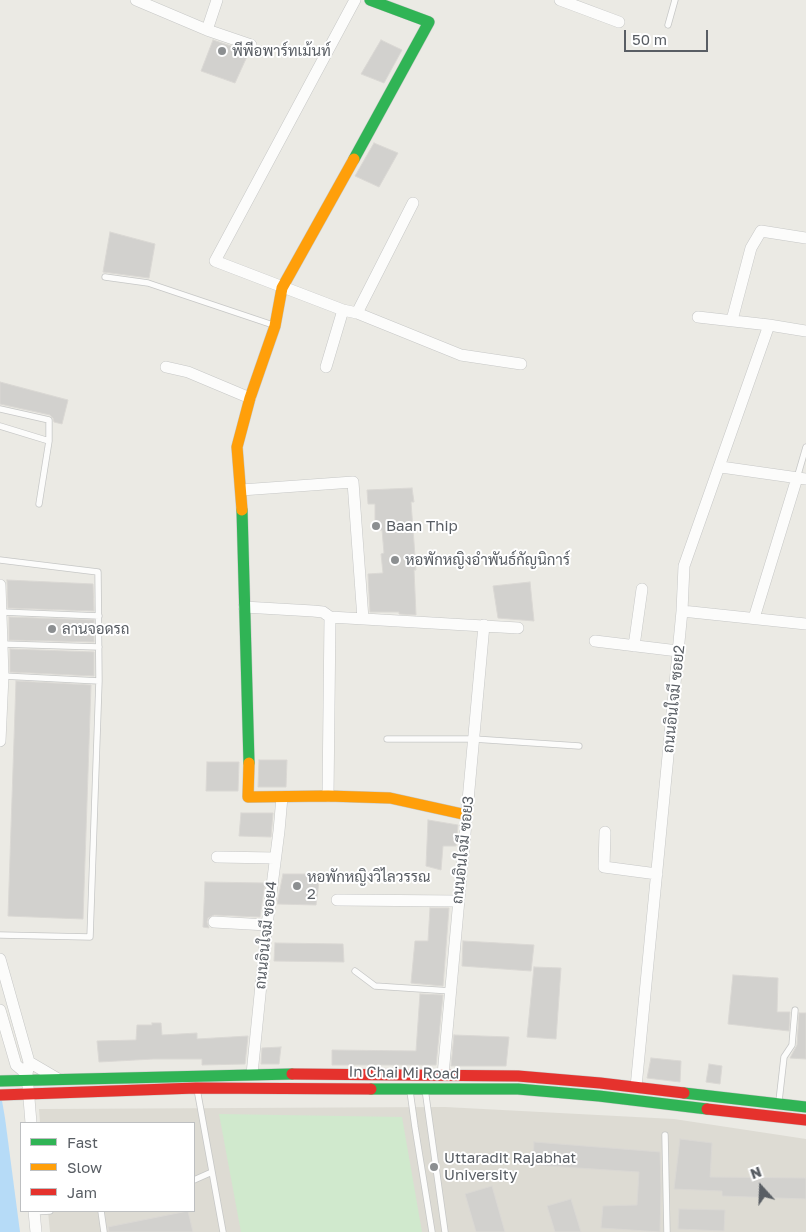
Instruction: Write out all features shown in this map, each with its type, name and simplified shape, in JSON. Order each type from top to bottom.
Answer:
[{"type":"main road","points":[[370,0],[429,22],[282,288],[275,326],[250,398],[237,447],[241,490],[250,757],[248,797],[328,796],[390,798],[467,815]]},
{"type":"main road","name":"In Chai Mi Road","points":[[0,1080],[252,1074],[518,1076],[636,1087],[806,1107]]},
{"type":"main road","points":[[635,1100],[636,1087]]},
{"type":"main road","name":"In Chai Mi Road","points":[[0,1095],[196,1088],[518,1089],[635,1100],[806,1120]]},
{"type":"street","points":[[136,0],[207,30],[251,45]]},
{"type":"street","points":[[207,30],[217,0]]},
{"type":"street","points":[[355,0],[215,261],[461,355],[521,364]]},
{"type":"street","points":[[560,0],[619,22]]},
{"type":"street","points":[[357,314],[413,204]]},
{"type":"street","points":[[732,320],[751,248],[760,230],[806,238]]},
{"type":"street","points":[[326,367],[343,310]]},
{"type":"street","points":[[698,317],[806,331]]},
{"type":"street","name":"ถนนอินใจมี ซอย2","points":[[636,1087],[682,611],[684,566],[769,325]]},
{"type":"street","points":[[166,367],[188,372],[250,398]]},
{"type":"street","points":[[720,467],[802,478],[754,618]]},
{"type":"street","points":[[241,490],[354,482],[363,619]]},
{"type":"street","points":[[0,585],[3,676],[0,741]]},
{"type":"street","points":[[634,646],[642,589]]},
{"type":"street","points":[[244,607],[323,612],[330,617],[518,628]]},
{"type":"street","points":[[682,611],[806,624]]},
{"type":"street","points":[[328,796],[330,617]]},
{"type":"street","name":"ถนนอินใจมี ซอย3","points":[[443,1075],[484,625]]},
{"type":"street","points":[[595,641],[678,651]]},
{"type":"street","name":"ถนนอินใจมี ซอย4","points":[[252,1074],[282,797]]},
{"type":"street","points":[[605,832],[604,867],[657,874]]},
{"type":"street","points":[[217,857],[275,858]]},
{"type":"street","points":[[337,900],[458,901]]},
{"type":"street","points":[[214,922],[267,925]]},
{"type":"street","points":[[0,959],[30,1062],[25,1078],[25,1094],[31,1122]]},
{"type":"street","points":[[0,1010],[16,1065],[25,1078]]},
{"type":"street","points":[[30,1062],[58,1079]]},
{"type":"street","points":[[34,1212],[36,1232]]},
{"type":"lane","points":[[668,25],[675,0]]},
{"type":"lane","points":[[105,277],[148,283],[275,326]]},
{"type":"lane","points":[[0,409],[49,420],[49,441],[39,504]]},
{"type":"lane","points":[[0,426],[49,441]]},
{"type":"lane","points":[[802,478],[806,447]]},
{"type":"lane","points":[[0,560],[98,572],[99,616],[99,680],[90,937],[0,935]]},
{"type":"lane","points":[[1,612],[99,616]]},
{"type":"lane","points":[[2,644],[99,647]]},
{"type":"lane","points":[[3,676],[99,680]]},
{"type":"lane","points":[[387,739],[474,740],[579,746]]},
{"type":"lane","points":[[355,971],[375,986],[452,991]]},
{"type":"lane","points":[[779,1104],[784,1057],[792,1045],[795,1010]]},
{"type":"lane","points":[[410,1074],[415,1128],[432,1232]]},
{"type":"lane","points":[[425,1075],[425,1088],[445,1232]]},
{"type":"lane","points":[[196,1088],[223,1232]]},
{"type":"lane","points":[[665,1135],[667,1232]]},
{"type":"lane","points":[[195,1180],[212,1172]]},
{"type":"lane","points":[[101,1212],[104,1232]]},
{"type":"shaded area","name":"Uttaradit Rajabhat University","points":[[445,1107],[674,1119],[806,1139],[806,1232],[50,1232],[48,1212],[195,1212],[195,1122],[40,1122],[39,1109]]},
{"type":"green space","points":[[219,1114],[402,1117],[422,1232],[241,1232]]},
{"type":"water","points":[[0,1089],[5,1118],[20,1232],[0,1232]]},
{"type":"building","points":[[213,40],[249,52],[235,83],[201,71]]},
{"type":"building","points":[[381,40],[402,50],[384,83],[361,74]]},
{"type":"building","points":[[374,143],[398,153],[379,187],[355,176]]},
{"type":"building","points":[[110,232],[155,244],[149,278],[103,272]]},
{"type":"building","points":[[0,382],[68,400],[62,424],[54,422],[50,415],[0,404]]},
{"type":"building","points":[[412,488],[414,502],[411,502],[416,570],[414,570],[416,615],[399,614],[399,612],[370,612],[368,574],[383,573],[381,554],[384,553],[382,530],[375,531],[375,504],[368,504],[367,490]]},
{"type":"building","points":[[7,580],[93,584],[94,611],[8,608]]},
{"type":"building","points":[[530,582],[534,621],[498,618],[493,586]]},
{"type":"building","points":[[9,617],[94,620],[94,642],[9,640]]},
{"type":"building","points":[[10,649],[94,652],[94,676],[10,672]]},
{"type":"building","points":[[16,681],[91,685],[83,919],[8,916]]},
{"type":"building","points":[[259,760],[287,760],[286,787],[258,787]]},
{"type":"building","points":[[207,762],[239,762],[238,791],[206,791]]},
{"type":"building","points":[[241,813],[273,813],[271,837],[239,836]]},
{"type":"building","points":[[428,820],[458,825],[456,846],[443,846],[441,870],[426,866]]},
{"type":"building","points":[[283,874],[320,874],[316,905],[277,904]]},
{"type":"building","points":[[205,882],[265,883],[260,917],[214,915],[208,918],[209,928],[203,927]]},
{"type":"building","points":[[430,908],[449,908],[443,986],[411,983],[415,941],[428,941]]},
{"type":"building","points":[[463,941],[534,945],[531,971],[462,966]]},
{"type":"building","points":[[275,943],[343,944],[344,962],[274,961]]},
{"type":"building","points":[[534,967],[561,968],[556,1039],[527,1037]]},
{"type":"building","points":[[733,975],[778,978],[777,1012],[790,1012],[789,1031],[728,1024]]},
{"type":"building","points":[[420,994],[443,995],[436,1065],[332,1065],[332,1050],[416,1051]]},
{"type":"building","points":[[799,1013],[806,1013],[806,1059],[790,1058],[797,1045]]},
{"type":"building","points":[[152,1023],[161,1023],[162,1035],[197,1033],[197,1039],[248,1036],[245,1064],[202,1065],[202,1059],[99,1062],[97,1041],[136,1040],[137,1025],[152,1025]]},
{"type":"building","points":[[454,1035],[509,1037],[506,1066],[451,1066]]},
{"type":"building","points":[[281,1047],[279,1064],[261,1064],[262,1048]]},
{"type":"building","points":[[651,1058],[681,1061],[680,1082],[647,1078]]},
{"type":"building","points":[[709,1064],[722,1066],[720,1084],[706,1082]]},
{"type":"building","points":[[680,1139],[712,1143],[710,1177],[806,1178],[806,1199],[722,1196],[722,1191],[674,1189]]},
{"type":"building","points":[[534,1142],[660,1152],[660,1232],[601,1228],[603,1206],[637,1205],[639,1172],[533,1165]]},
{"type":"building","points":[[492,1186],[505,1232],[476,1232],[465,1194]]},
{"type":"building","points":[[571,1199],[581,1232],[555,1232],[547,1206]]},
{"type":"building","points":[[679,1209],[725,1210],[724,1231],[678,1229]]},
{"type":"building","points":[[188,1212],[193,1232],[109,1232],[108,1227]]},
{"type":"traffic: fast","points":[[354,159],[429,22],[370,0]]},
{"type":"traffic: fast","points":[[242,510],[249,763]]},
{"type":"traffic: fast","points":[[0,1081],[292,1074]]},
{"type":"traffic: fast","points":[[371,1089],[518,1089],[599,1096],[707,1109]]},
{"type":"traffic: fast","points":[[684,1093],[806,1107]]},
{"type":"traffic: slow","points":[[242,510],[237,447],[250,398],[275,326],[282,288],[354,159]]},
{"type":"traffic: slow","points":[[249,763],[248,797],[328,796],[390,798],[467,815]]},
{"type":"traffic: jam","points":[[292,1074],[518,1076],[684,1093]]},
{"type":"traffic: jam","points":[[0,1095],[196,1088],[371,1089]]},
{"type":"traffic: jam","points":[[707,1109],[806,1120]]},
{"type":"place","name":"พีพีอพาร์ทเม้นท์","points":[[222,51]]},
{"type":"place","name":"Baan Thip","points":[[376,526]]},
{"type":"place","name":"หอพักหญิงอำพันธ์กัญนิการ์","points":[[395,560]]},
{"type":"place","name":"ลานจอดรถ","points":[[52,629]]},
{"type":"place","name":"หอพักหญิงวิไลวรรณ 2","points":[[297,886]]},
{"type":"place","name":"Uttaradit Rajabhat University","points":[[434,1167]]}]
